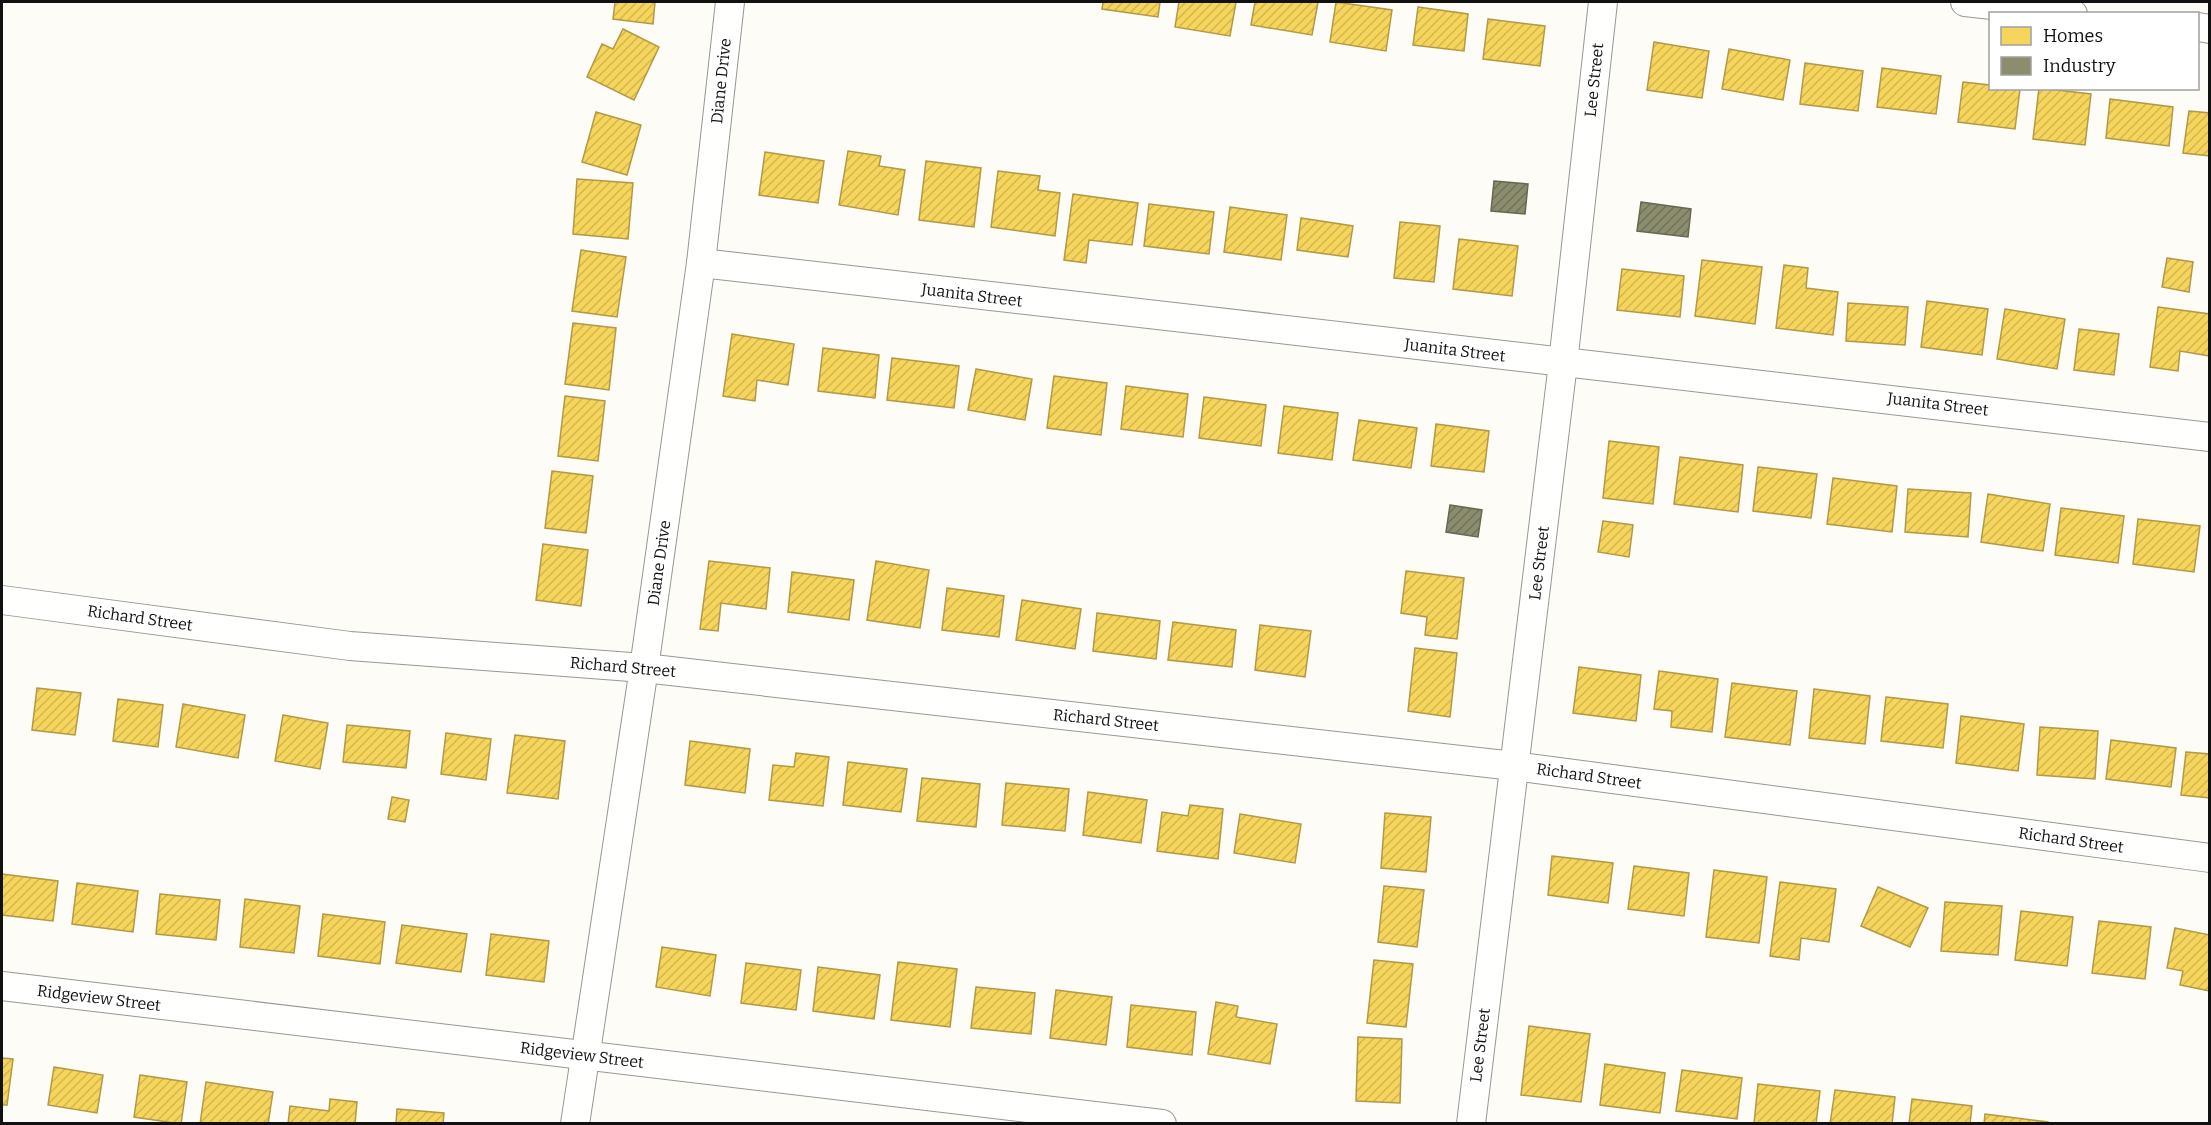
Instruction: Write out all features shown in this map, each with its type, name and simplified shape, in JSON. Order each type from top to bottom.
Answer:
[{"type":"street","name":"Diane Drive","points":[[575,1124],[644,668],[701,263],[730,2]]},
{"type":"street","name":"Lee Street","points":[[1471,1124],[1563,363],[1603,2]]},
{"type":"street","points":[[1965,2],[2055,12]]},
{"type":"street","name":"Juanita Street","points":[[701,263],[2210,437]]},
{"type":"street","name":"Richard Street","points":[[2,600],[350,646],[644,668],[1514,765],[2210,858]]},
{"type":"street","name":"Ridgeview Street","points":[[2,986],[1162,1124]]},
{"type":"building: Homes","points":[[615,2],[655,2],[653,24],[613,19]]},
{"type":"building: Homes","points":[[1103,2],[1160,2],[1158,17],[1102,9]]},
{"type":"building: Homes","points":[[1179,2],[1236,2],[1230,36],[1175,27]]},
{"type":"building: Homes","points":[[1255,2],[1318,2],[1312,35],[1251,25]]},
{"type":"building: Homes","points":[[1336,2],[1392,10],[1386,51],[1330,42]]},
{"type":"building: Homes","points":[[1418,7],[1468,14],[1464,51],[1413,45]]},
{"type":"building: Homes","points":[[1488,19],[1545,26],[1540,66],[1483,59]]},
{"type":"building: Homes","points":[[623,29],[659,47],[634,100],[587,77],[602,44],[613,49]]},
{"type":"building: Homes","points":[[1654,42],[1709,51],[1702,98],[1647,90]]},
{"type":"building: Homes","points":[[1729,49],[1790,60],[1783,100],[1722,89]]},
{"type":"building: Homes","points":[[1805,63],[1863,71],[1858,111],[1800,104]]},
{"type":"building: Homes","points":[[1882,68],[1941,76],[1936,114],[1877,107]]},
{"type":"building: Homes","points":[[1963,82],[1989,85],[1989,90],[2020,90],[2015,129],[1958,122]]},
{"type":"building: Homes","points":[[2039,90],[2091,94],[2085,145],[2033,139]]},
{"type":"building: Homes","points":[[2110,99],[2173,107],[2169,146],[2106,138]]},
{"type":"building: Homes","points":[[2189,111],[2210,113],[2210,156],[2183,153]]},
{"type":"building: Homes","points":[[596,112],[641,125],[627,175],[582,162]]},
{"type":"building: Homes","points":[[848,151],[881,156],[879,166],[905,170],[898,215],[839,205]]},
{"type":"building: Homes","points":[[765,152],[824,161],[818,203],[759,195]]},
{"type":"building: Homes","points":[[926,161],[981,168],[974,227],[919,220]]},
{"type":"building: Homes","points":[[998,171],[1040,176],[1038,190],[1060,193],[1055,236],[991,227]]},
{"type":"building: Homes","points":[[577,179],[633,183],[628,239],[573,234]]},
{"type":"building: Homes","points":[[1073,194],[1138,203],[1132,245],[1089,240],[1086,263],[1064,260]]},
{"type":"building: Homes","points":[[1149,204],[1214,212],[1209,254],[1144,246]]},
{"type":"building: Homes","points":[[1230,207],[1287,215],[1281,260],[1224,252]]},
{"type":"building: Homes","points":[[1301,218],[1353,226],[1348,257],[1297,250]]},
{"type":"building: Homes","points":[[1400,222],[1440,226],[1434,282],[1394,278]]},
{"type":"building: Homes","points":[[1459,239],[1518,246],[1512,296],[1453,289]]},
{"type":"building: Homes","points":[[581,250],[626,257],[617,317],[572,311]]},
{"type":"building: Homes","points":[[2167,258],[2193,262],[2189,292],[2162,287]]},
{"type":"building: Homes","points":[[1702,260],[1762,267],[1755,324],[1695,316]]},
{"type":"building: Homes","points":[[1784,265],[1808,268],[1806,288],[1838,292],[1833,335],[1776,328]]},
{"type":"building: Homes","points":[[1622,269],[1684,276],[1680,317],[1617,310]]},
{"type":"building: Homes","points":[[1927,301],[1988,309],[1982,355],[1921,347]]},
{"type":"building: Homes","points":[[1848,303],[1908,307],[1905,345],[1846,341]]},
{"type":"building: Homes","points":[[2158,307],[2210,314],[2210,356],[2180,351],[2178,371],[2150,367]]},
{"type":"building: Homes","points":[[2005,309],[2065,319],[2057,369],[1997,359]]},
{"type":"building: Homes","points":[[573,323],[616,328],[609,390],[565,384]]},
{"type":"building: Homes","points":[[2079,329],[2119,334],[2114,375],[2074,370]]},
{"type":"building: Homes","points":[[732,334],[794,344],[788,385],[757,380],[755,401],[723,396]]},
{"type":"building: Homes","points":[[823,348],[879,355],[875,398],[818,391]]},
{"type":"building: Homes","points":[[892,358],[959,366],[954,408],[887,400]]},
{"type":"building: Homes","points":[[976,369],[1032,379],[1025,420],[968,410]]},
{"type":"building: Homes","points":[[1054,376],[1107,383],[1101,435],[1047,428]]},
{"type":"building: Homes","points":[[1126,386],[1188,394],[1183,437],[1121,429]]},
{"type":"building: Homes","points":[[565,396],[605,401],[598,461],[558,456]]},
{"type":"building: Homes","points":[[1204,397],[1266,405],[1261,446],[1199,438]]},
{"type":"building: Homes","points":[[1284,406],[1338,413],[1332,460],[1278,453]]},
{"type":"building: Homes","points":[[1359,420],[1417,428],[1411,468],[1353,460]]},
{"type":"building: Homes","points":[[1436,424],[1489,431],[1484,472],[1431,466]]},
{"type":"building: Homes","points":[[1609,441],[1659,447],[1653,504],[1603,498]]},
{"type":"building: Homes","points":[[1680,457],[1743,465],[1738,512],[1674,504]]},
{"type":"building: Homes","points":[[1758,467],[1817,474],[1811,518],[1753,511]]},
{"type":"building: Homes","points":[[552,471],[593,476],[586,533],[545,528]]},
{"type":"building: Homes","points":[[1833,478],[1897,486],[1892,532],[1827,524]]},
{"type":"building: Homes","points":[[1908,489],[1971,493],[1968,537],[1905,532]]},
{"type":"building: Homes","points":[[1988,494],[2050,504],[2043,551],[1981,542]]},
{"type":"building: Homes","points":[[2061,508],[2124,516],[2118,563],[2055,555]]},
{"type":"building: Homes","points":[[2138,519],[2200,526],[2194,572],[2133,564]]},
{"type":"building: Homes","points":[[1603,521],[1633,525],[1629,557],[1598,552]]},
{"type":"building: Homes","points":[[543,544],[588,550],[581,606],[536,600]]},
{"type":"building: Homes","points":[[709,561],[770,568],[766,609],[721,603],[718,631],[700,629]]},
{"type":"building: Homes","points":[[876,561],[929,570],[920,628],[867,620]]},
{"type":"building: Homes","points":[[1406,571],[1464,578],[1457,639],[1425,635],[1427,617],[1401,613]]},
{"type":"building: Homes","points":[[792,572],[854,580],[849,620],[788,612]]},
{"type":"building: Homes","points":[[947,588],[1004,596],[999,637],[942,630]]},
{"type":"building: Homes","points":[[1022,600],[1081,609],[1075,649],[1016,640]]},
{"type":"building: Homes","points":[[1097,613],[1160,621],[1156,659],[1093,651]]},
{"type":"building: Homes","points":[[1173,622],[1236,630],[1232,667],[1168,660]]},
{"type":"building: Homes","points":[[1260,625],[1311,631],[1305,677],[1255,670]]},
{"type":"building: Homes","points":[[1415,648],[1457,653],[1450,717],[1408,711]]},
{"type":"building: Homes","points":[[1579,667],[1641,675],[1636,721],[1573,713]]},
{"type":"building: Homes","points":[[1659,671],[1718,679],[1712,732],[1671,727],[1672,711],[1654,709]]},
{"type":"building: Homes","points":[[1732,683],[1797,691],[1790,745],[1725,737]]},
{"type":"building: Homes","points":[[37,688],[81,693],[75,735],[32,730]]},
{"type":"building: Homes","points":[[1814,689],[1870,696],[1865,744],[1809,738]]},
{"type":"building: Homes","points":[[1886,697],[1948,704],[1943,748],[1881,741]]},
{"type":"building: Homes","points":[[118,699],[163,705],[158,747],[113,741]]},
{"type":"building: Homes","points":[[183,704],[245,715],[238,758],[176,747]]},
{"type":"building: Homes","points":[[283,715],[328,723],[320,769],[275,761]]},
{"type":"building: Homes","points":[[1961,716],[2024,724],[2018,771],[1956,763]]},
{"type":"building: Homes","points":[[347,725],[410,731],[406,768],[343,762]]},
{"type":"building: Homes","points":[[2040,727],[2098,731],[2095,779],[2037,775]]},
{"type":"building: Homes","points":[[446,733],[491,739],[486,780],[441,774]]},
{"type":"building: Homes","points":[[515,735],[565,741],[558,799],[507,793]]},
{"type":"building: Homes","points":[[2111,740],[2176,748],[2171,787],[2106,779]]},
{"type":"building: Homes","points":[[690,741],[750,749],[745,793],[685,785]]},
{"type":"building: Homes","points":[[2186,752],[2210,754],[2210,798],[2181,795]]},
{"type":"building: Homes","points":[[796,753],[829,757],[823,806],[769,800],[773,765],[794,767]]},
{"type":"building: Homes","points":[[848,762],[907,769],[901,812],[843,805]]},
{"type":"building: Homes","points":[[922,778],[980,784],[976,827],[917,821]]},
{"type":"building: Homes","points":[[1006,783],[1069,789],[1065,831],[1002,825]]},
{"type":"building: Homes","points":[[1088,792],[1147,800],[1141,843],[1083,835]]},
{"type":"building: Homes","points":[[392,797],[409,800],[405,822],[388,819]]},
{"type":"building: Homes","points":[[1190,805],[1223,809],[1218,859],[1157,851],[1162,812],[1188,816]]},
{"type":"building: Homes","points":[[1385,813],[1431,817],[1426,872],[1381,868]]},
{"type":"building: Homes","points":[[1240,814],[1301,824],[1295,863],[1234,853]]},
{"type":"building: Homes","points":[[1552,856],[1613,863],[1608,903],[1548,895]]},
{"type":"building: Homes","points":[[1634,866],[1689,873],[1684,916],[1628,909]]},
{"type":"building: Homes","points":[[1714,870],[1767,877],[1759,943],[1706,937]]},
{"type":"building: Homes","points":[[2,874],[58,881],[53,921],[2,915]]},
{"type":"building: Homes","points":[[1780,882],[1836,889],[1829,942],[1801,938],[1799,960],[1770,956]]},
{"type":"building: Homes","points":[[77,883],[138,891],[133,932],[72,924]]},
{"type":"building: Homes","points":[[1384,886],[1424,890],[1417,947],[1378,942]]},
{"type":"building: Homes","points":[[1878,887],[1928,908],[1910,947],[1861,926]]},
{"type":"building: Homes","points":[[160,894],[220,900],[216,940],[156,934]]},
{"type":"building: Homes","points":[[245,899],[300,906],[294,953],[240,947]]},
{"type":"building: Homes","points":[[1945,902],[2002,906],[1998,955],[1941,951]]},
{"type":"building: Homes","points":[[2021,911],[2073,917],[2067,966],[2015,960]]},
{"type":"building: Homes","points":[[323,914],[385,922],[380,964],[318,956]]},
{"type":"building: Homes","points":[[2099,921],[2151,927],[2145,979],[2092,973]]},
{"type":"building: Homes","points":[[402,925],[467,934],[461,972],[396,963]]},
{"type":"building: Homes","points":[[2175,928],[2210,935],[2210,991],[2180,985],[2183,971],[2167,968]]},
{"type":"building: Homes","points":[[491,934],[549,941],[544,982],[486,975]]},
{"type":"building: Homes","points":[[662,947],[716,955],[710,996],[656,987]]},
{"type":"building: Homes","points":[[1374,960],[1413,964],[1406,1027],[1367,1023]]},
{"type":"building: Homes","points":[[898,962],[957,969],[950,1027],[891,1020]]},
{"type":"building: Homes","points":[[746,963],[801,970],[796,1010],[741,1003]]},
{"type":"building: Homes","points":[[818,967],[880,975],[874,1019],[813,1011]]},
{"type":"building: Homes","points":[[976,987],[1035,993],[1031,1034],[971,1028]]},
{"type":"building: Homes","points":[[1056,990],[1112,997],[1106,1045],[1050,1038]]},
{"type":"building: Homes","points":[[1216,1002],[1238,1006],[1236,1017],[1277,1024],[1270,1064],[1208,1054]]},
{"type":"building: Homes","points":[[1131,1005],[1196,1012],[1192,1055],[1127,1047]]},
{"type":"building: Homes","points":[[1529,1026],[1590,1034],[1581,1102],[1521,1095]]},
{"type":"building: Homes","points":[[1358,1037],[1402,1039],[1400,1103],[1356,1101]]},
{"type":"building: Homes","points":[[2,1058],[13,1059],[7,1105],[2,1105]]},
{"type":"building: Homes","points":[[1605,1064],[1665,1073],[1660,1113],[1600,1105]]},
{"type":"building: Homes","points":[[54,1067],[103,1075],[97,1113],[48,1105]]},
{"type":"building: Homes","points":[[1682,1070],[1742,1078],[1737,1119],[1676,1111]]},
{"type":"building: Homes","points":[[140,1075],[187,1082],[181,1124],[134,1117]]},
{"type":"building: Homes","points":[[206,1082],[273,1092],[268,1124],[200,1124]]},
{"type":"building: Homes","points":[[1758,1084],[1820,1091],[1816,1124],[1754,1124]]},
{"type":"building: Homes","points":[[1835,1090],[1895,1097],[1892,1124],[1830,1124]]},
{"type":"building: Homes","points":[[330,1099],[357,1102],[355,1124],[288,1124],[290,1106],[329,1111]]},
{"type":"building: Homes","points":[[1912,1099],[1972,1106],[1970,1124],[1909,1124]]},
{"type":"building: Homes","points":[[397,1109],[444,1113],[443,1124],[396,1124]]},
{"type":"building: Homes","points":[[1985,1114],[2048,1122],[2048,1124],[1984,1124]]},
{"type":"building: Industry","points":[[1494,181],[1528,184],[1525,214],[1491,211]]},
{"type":"building: Industry","points":[[1641,202],[1691,209],[1688,237],[1637,231]]},
{"type":"building: Industry","points":[[1450,505],[1482,510],[1478,537],[1446,532]]}]
